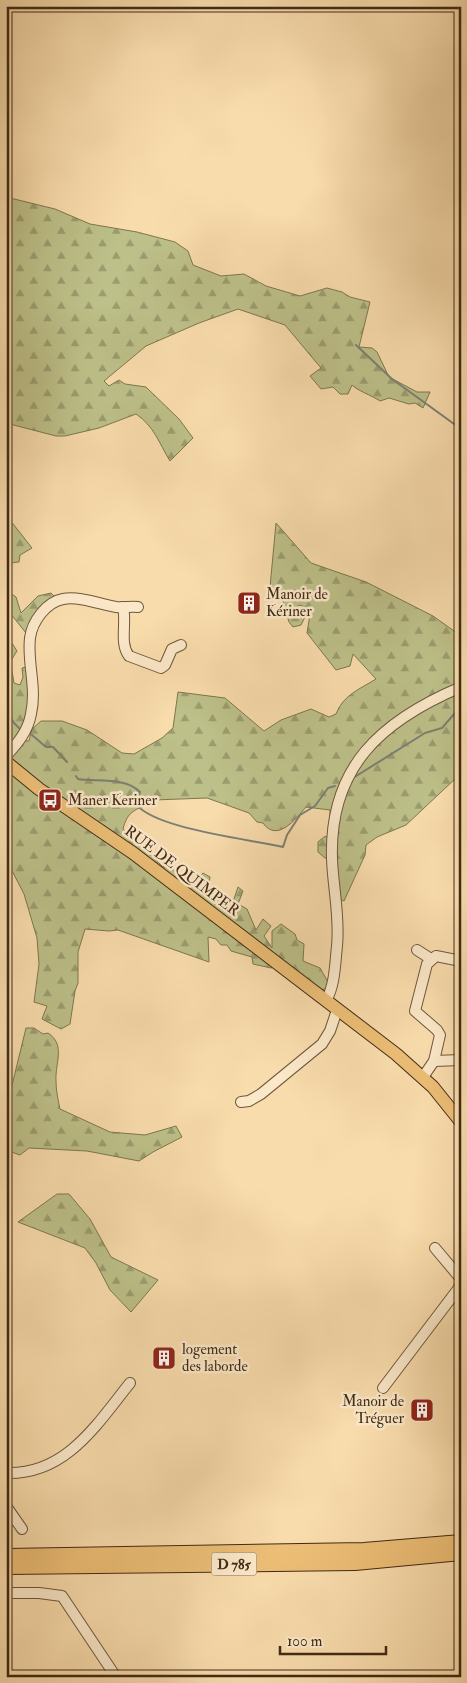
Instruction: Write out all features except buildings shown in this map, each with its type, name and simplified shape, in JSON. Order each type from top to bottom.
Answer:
[{"type":"highway","name":"D 785","points":[[6,1556],[364,1550],[461,1542]]},
{"type":"highway","name":"D 785","points":[[6,1567],[355,1562],[461,1554]]},
{"type":"main road","name":"RUE DE QUIMPER","points":[[6,762],[39,789],[132,853],[423,1077],[442,1096],[461,1122]]},
{"type":"street","points":[[6,756],[21,739],[30,720],[34,688],[30,638],[40,615],[55,602],[64,599],[124,607],[138,607]]},
{"type":"street","points":[[124,607],[126,617],[124,646],[129,656],[160,668],[165,665],[172,649],[181,645]]},
{"type":"street","points":[[326,1001],[332,988],[338,938],[337,898],[332,859],[334,831],[344,782],[359,758],[385,732],[408,715],[461,687]]},
{"type":"street","points":[[417,950],[431,958],[441,956],[461,961]]},
{"type":"street","points":[[423,1077],[434,1060],[440,1033],[415,1011],[427,964],[431,958]]},
{"type":"street","points":[[241,1102],[256,1098],[322,1044],[330,1031],[337,1010]]},
{"type":"street","points":[[434,1060],[461,1060]]},
{"type":"street","points":[[435,1248],[461,1279]]},
{"type":"street","points":[[383,1388],[461,1285]]},
{"type":"street","points":[[6,1473],[34,1470],[76,1449],[130,1383]]},
{"type":"street","points":[[6,1506],[22,1529]]},
{"type":"street","points":[[6,1593],[39,1592],[62,1596],[116,1677]]},
{"type":"green space","points":[[6,197],[55,209],[90,224],[137,232],[175,242],[188,251],[193,265],[221,276],[244,274],[266,286],[300,296],[327,288],[370,302],[359,347],[372,348],[377,352],[389,377],[417,392],[430,392],[423,408],[415,403],[409,404],[389,398],[380,401],[352,385],[348,394],[340,394],[333,387],[321,389],[310,376],[321,368],[285,325],[238,309],[199,323],[146,346],[104,381],[109,386],[119,380],[125,384],[146,387],[179,419],[193,438],[170,461],[152,429],[136,414],[99,428],[65,436],[56,436],[6,423]]},
{"type":"green space","points":[[6,515],[32,548],[20,555],[19,562],[10,563],[6,578]]},
{"type":"green space","points":[[276,523],[311,563],[366,582],[433,616],[454,631],[461,633],[461,780],[456,778],[406,825],[377,837],[366,845],[365,855],[344,901],[340,899],[335,860],[325,858],[318,852],[318,842],[324,837],[328,836],[331,842],[336,818],[330,817],[330,810],[306,807],[292,823],[280,830],[274,831],[268,829],[263,823],[257,822],[249,813],[207,798],[154,800],[152,804],[137,809],[127,818],[123,829],[162,866],[179,872],[191,885],[203,873],[210,877],[208,890],[220,894],[231,908],[238,887],[243,891],[238,904],[247,909],[256,930],[263,919],[271,926],[264,936],[272,948],[272,931],[281,924],[295,934],[297,940],[304,944],[303,961],[320,968],[328,982],[327,987],[321,991],[275,966],[271,968],[253,964],[252,957],[231,951],[227,945],[221,945],[216,939],[208,937],[209,962],[118,930],[85,929],[78,952],[78,983],[70,1024],[61,1029],[42,1019],[47,1006],[34,1002],[39,964],[37,938],[24,894],[6,859],[6,638],[10,640],[17,651],[8,665],[12,671],[14,683],[20,685],[23,677],[22,668],[27,667],[32,696],[23,741],[29,741],[32,729],[41,721],[62,721],[87,730],[122,753],[134,754],[162,738],[173,728],[178,692],[225,698],[264,731],[281,720],[311,709],[329,717],[336,714],[339,707],[348,697],[376,679],[353,654],[350,666],[336,670],[307,633],[310,614],[305,607],[299,605],[295,609],[305,617],[301,625],[293,627],[289,622],[281,595],[270,587]]},
{"type":"green space","points":[[6,590],[16,597],[21,613],[38,596],[51,593],[54,596],[26,633],[6,608]]},
{"type":"green space","points":[[26,1028],[34,1028],[43,1034],[48,1033],[57,1043],[56,1084],[60,1109],[110,1132],[145,1135],[176,1126],[182,1137],[139,1161],[87,1151],[29,1148],[20,1155],[6,1150],[6,1110]]},
{"type":"green space","points":[[57,1194],[69,1194],[90,1219],[111,1257],[158,1280],[131,1312],[110,1290],[96,1263],[85,1248],[18,1222]]},
{"type":"waterway","points":[[356,345],[392,379],[461,429]]},
{"type":"waterway","points":[[6,709],[19,728]]},
{"type":"waterway","points":[[353,778],[425,733],[442,728],[455,713],[461,713]]},
{"type":"waterway","points":[[32,735],[46,747],[53,747],[67,762]]},
{"type":"waterway","points":[[76,776],[78,779],[119,782],[134,787],[140,792],[136,804],[146,813],[162,820],[204,832],[283,847],[287,835],[300,815],[315,806],[328,788],[335,786]]},
{"type":"place","name":"Manoir de Kériner","points":[[249,603]]},
{"type":"place","name":"Maner Keriner","points":[[50,800]]},
{"type":"place","name":"logement des laborde","points":[[164,1358]]},
{"type":"place","name":"Manoir de Tréguer","points":[[422,1410]]}]
